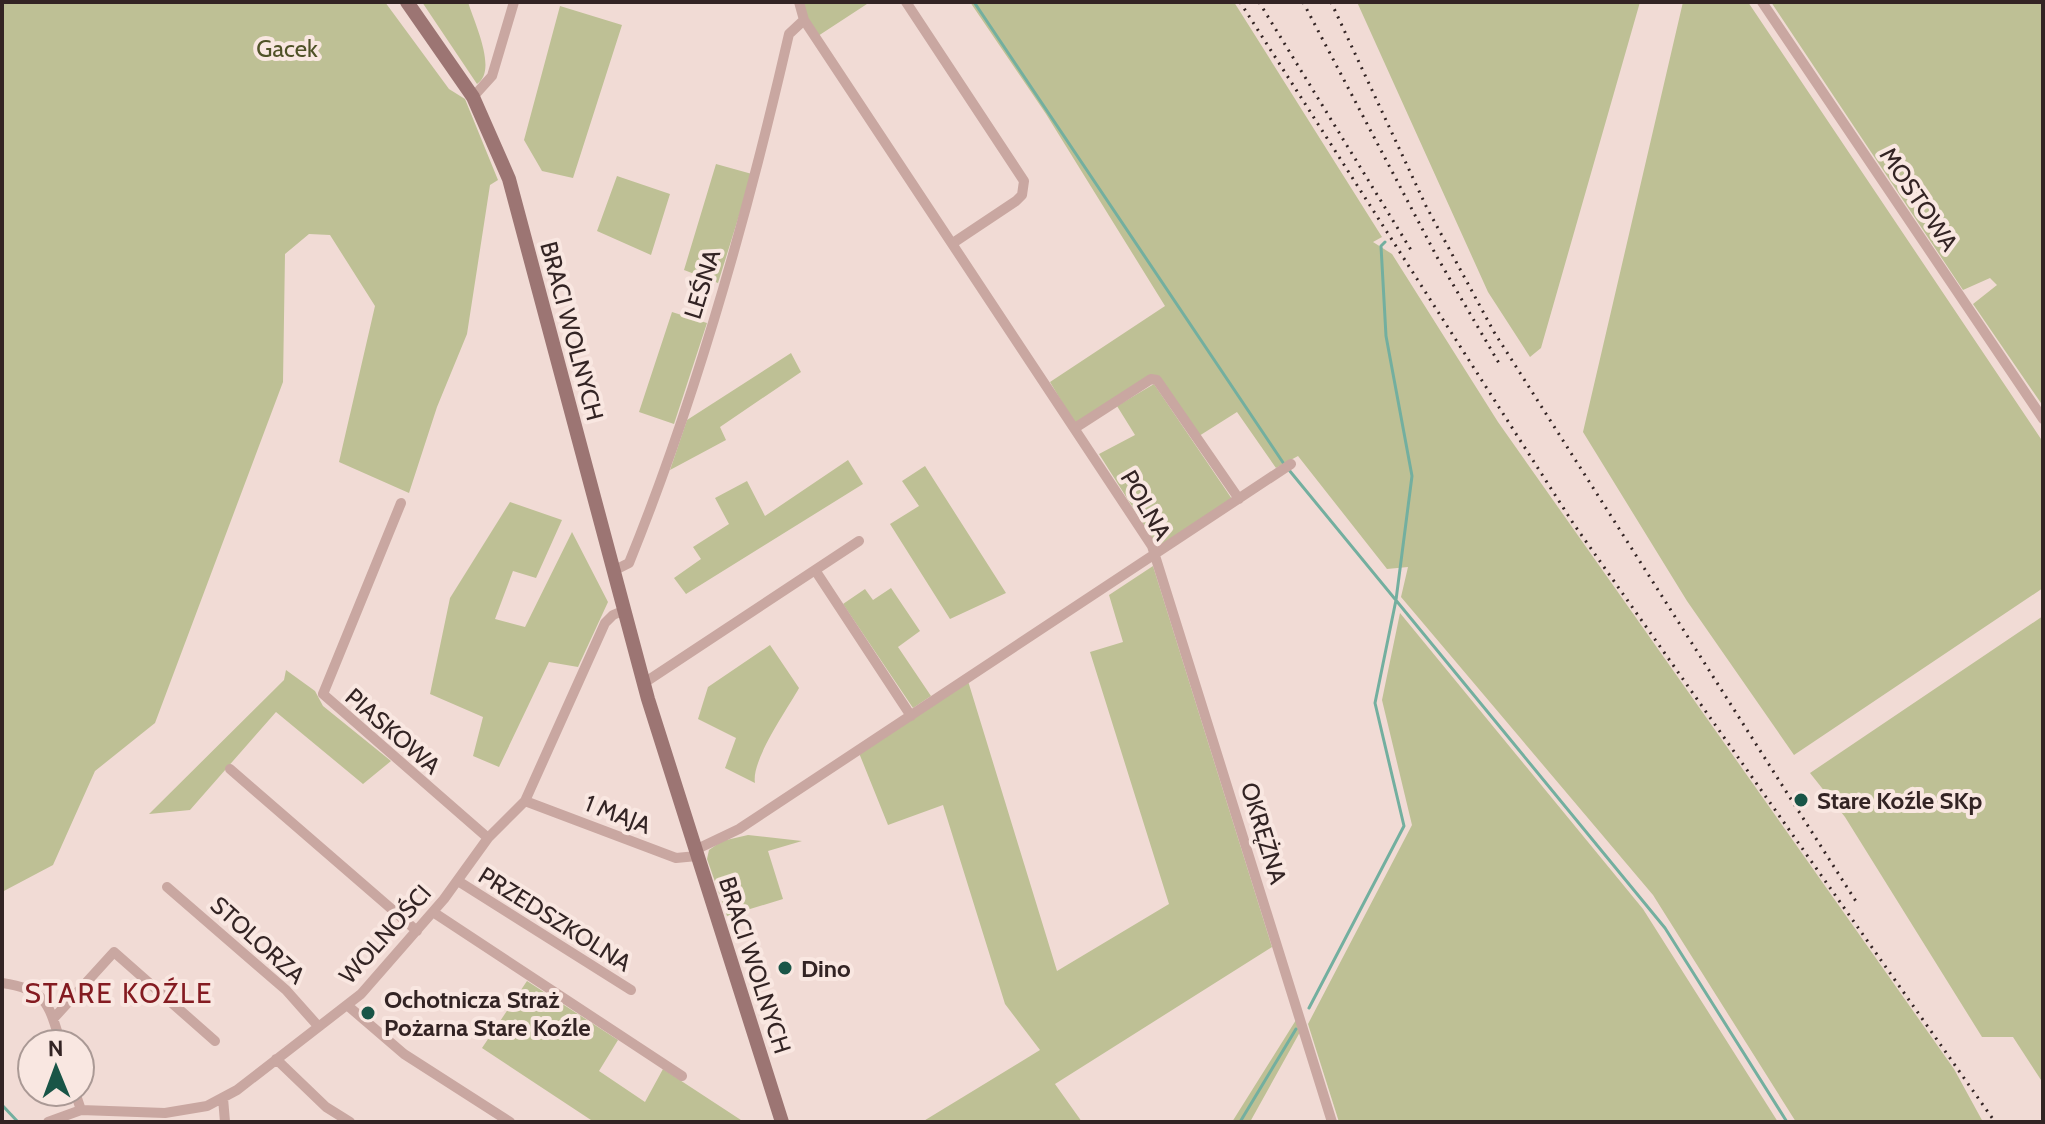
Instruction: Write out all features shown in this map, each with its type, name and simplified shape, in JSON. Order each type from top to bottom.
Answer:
[{"type":"main road","name":"BRACI WOLNYCH","points":[[407,2],[473,97],[493,138],[514,198],[644,683],[782,1122]]},
{"type":"street","points":[[473,97],[492,76],[514,2]]},
{"type":"street","points":[[799,2],[804,20]]},
{"type":"street","points":[[906,2],[1024,181],[1025,188],[1016,201],[953,243]]},
{"type":"street","name":"MOSTOWA","points":[[1762,2],[2043,419]]},
{"type":"street","name":"POLNA","points":[[696,853],[739,829],[1156,556],[1075,428],[804,20]]},
{"type":"street","name":"LEŚNA","points":[[615,570],[629,563],[665,467],[746,208],[789,34],[804,20]]},
{"type":"street","points":[[1075,428],[1151,379],[1157,380],[1239,499]]},
{"type":"street","points":[[1156,556],[1287,466]]},
{"type":"street","name":"PIASKOWA","points":[[401,503],[322,688],[323,694],[488,838]]},
{"type":"street","points":[[644,683],[859,541]]},
{"type":"street","name":"OKRĘŻNA","points":[[1156,556],[1332,1122]]},
{"type":"street","points":[[815,570],[911,716]]},
{"type":"street","name":"WOLNOŚCI","points":[[48,1122],[81,1110],[165,1113],[190,1110],[223,1098],[347,1005],[417,931],[488,838],[525,801],[605,623],[625,610]]},
{"type":"street","points":[[230,769],[417,931]]},
{"type":"street","name":"1 MAJA","points":[[525,801],[676,858],[696,853]]},
{"type":"street","name":"PRZEDSZKOLNA","points":[[458,881],[631,990]]},
{"type":"street","name":"STOLORZA","points":[[167,887],[286,990],[318,1026]]},
{"type":"street","points":[[433,912],[682,1076]]},
{"type":"street","points":[[53,1019],[114,952],[215,1041]]},
{"type":"street","points":[[2,983],[26,987],[39,995],[56,1028]]},
{"type":"street","points":[[347,1005],[404,1054],[510,1122]]},
{"type":"street","points":[[276,1059],[326,1107],[350,1122]]},
{"type":"street","points":[[223,1098],[225,1122]]},
{"type":"green space","name":"Gacek","points":[[2,2],[385,2],[449,89],[465,99],[498,180],[490,185],[467,334],[437,407],[409,493],[339,462],[375,306],[330,235],[309,234],[285,254],[283,382],[155,723],[95,771],[53,865],[2,892]]},
{"type":"green space","points":[[422,2],[468,2],[485,58],[483,78],[477,84]]},
{"type":"green space","points":[[801,2],[870,2],[818,36],[799,7]]},
{"type":"green space","points":[[970,2],[1234,2],[1382,237],[1373,242],[1392,254],[1498,422],[1954,1069],[1983,1122],[1796,1122],[1653,895],[1401,597],[1408,567],[1387,569],[1298,456],[1276,468],[1237,412],[1199,436],[1158,377],[1075,424],[1050,382],[1165,306],[1046,114]]},
{"type":"green space","points":[[1357,2],[1640,2],[1541,348],[1530,357],[1488,292]]},
{"type":"green space","points":[[1683,2],[1748,2],[2043,442],[2043,588],[1794,755],[1687,601],[1583,432]]},
{"type":"green space","points":[[1771,2],[2043,2],[2043,406],[1973,304],[1997,285],[1990,278],[1963,290]]},
{"type":"green space","points":[[560,6],[622,25],[573,178],[542,171],[524,140]]},
{"type":"green space","points":[[716,164],[752,174],[718,283],[684,270]]},
{"type":"green space","points":[[617,176],[670,194],[651,255],[597,231]]},
{"type":"green space","points":[[672,312],[707,323],[674,424],[639,412]]},
{"type":"green space","points":[[791,353],[801,372],[720,427],[726,440],[670,470],[687,420]]},
{"type":"green space","points":[[1154,384],[1232,499],[1164,544],[1156,544],[1099,454],[1135,435],[1117,406]]},
{"type":"green space","points":[[848,460],[863,484],[686,594],[674,578],[701,559],[693,547],[729,524],[715,498],[747,481],[765,516]]},
{"type":"green space","points":[[925,466],[1006,593],[950,619],[890,524],[919,506],[902,481]]},
{"type":"green space","points":[[510,502],[562,520],[536,578],[513,571],[495,619],[525,627],[572,532],[608,602],[578,667],[549,662],[499,767],[473,756],[483,717],[430,694],[450,598]]},
{"type":"green space","points":[[1153,566],[1272,947],[1055,1084],[1082,1122],[922,1122],[1040,1050],[1005,1004],[943,805],[888,825],[859,753],[968,681],[1057,971],[1169,904],[1090,652],[1123,642],[1109,595]]},
{"type":"green space","points":[[891,588],[920,631],[898,647],[931,696],[913,708],[843,604],[865,589],[873,600]]},
{"type":"green space","points":[[1400,613],[1643,909],[1778,1122],[1339,1122],[1308,1024],[1412,825],[1382,700]]},
{"type":"green space","points":[[2043,616],[2043,1083],[2013,1037],[1982,1037],[1845,817],[1810,773]]},
{"type":"green space","points":[[770,645],[799,688],[764,749],[755,773],[755,783],[725,768],[736,738],[698,719],[708,687]]},
{"type":"green space","points":[[286,670],[315,691],[323,706],[391,761],[363,784],[276,712],[190,810],[149,814],[284,680]]},
{"type":"green space","points":[[748,835],[802,841],[768,851],[783,899],[727,916],[707,859],[709,850],[722,841]]},
{"type":"green space","points":[[527,981],[618,1040],[599,1071],[645,1102],[663,1069],[744,1122],[594,1122],[482,1048]]},
{"type":"green space","points":[[1296,1020],[1300,1032],[1250,1122],[1232,1122]]},
{"type":"waterway","points":[[974,2],[1284,464]]},
{"type":"waterway","points":[[1309,1008],[1404,826],[1375,703],[1396,600],[1412,476],[1386,336],[1381,246],[1385,242]]},
{"type":"waterway","points":[[1289,470],[1665,928],[1787,1122]]},
{"type":"waterway","points":[[1240,1122],[1296,1029]]},
{"type":"waterway","points":[[2,1105],[18,1122]]},
{"type":"railway","points":[[1240,2],[1573,523],[1995,1122]]},
{"type":"railway","points":[[1259,2],[1411,250]]},
{"type":"railway","points":[[1303,2],[1437,257],[1500,365]]},
{"type":"railway","points":[[1331,2],[1426,206],[1494,332],[1857,903]]},
{"type":"place","name":"Stare Koźle SKp","points":[[1801,800]]},
{"type":"place","name":"Dino","points":[[785,968]]},
{"type":"place","name":"Ochotnicza Straż Pożarna Stare Koźle","points":[[368,1013]]},
{"type":"district","name":"STARE KOŹLE","points":[[119,993]]}]
